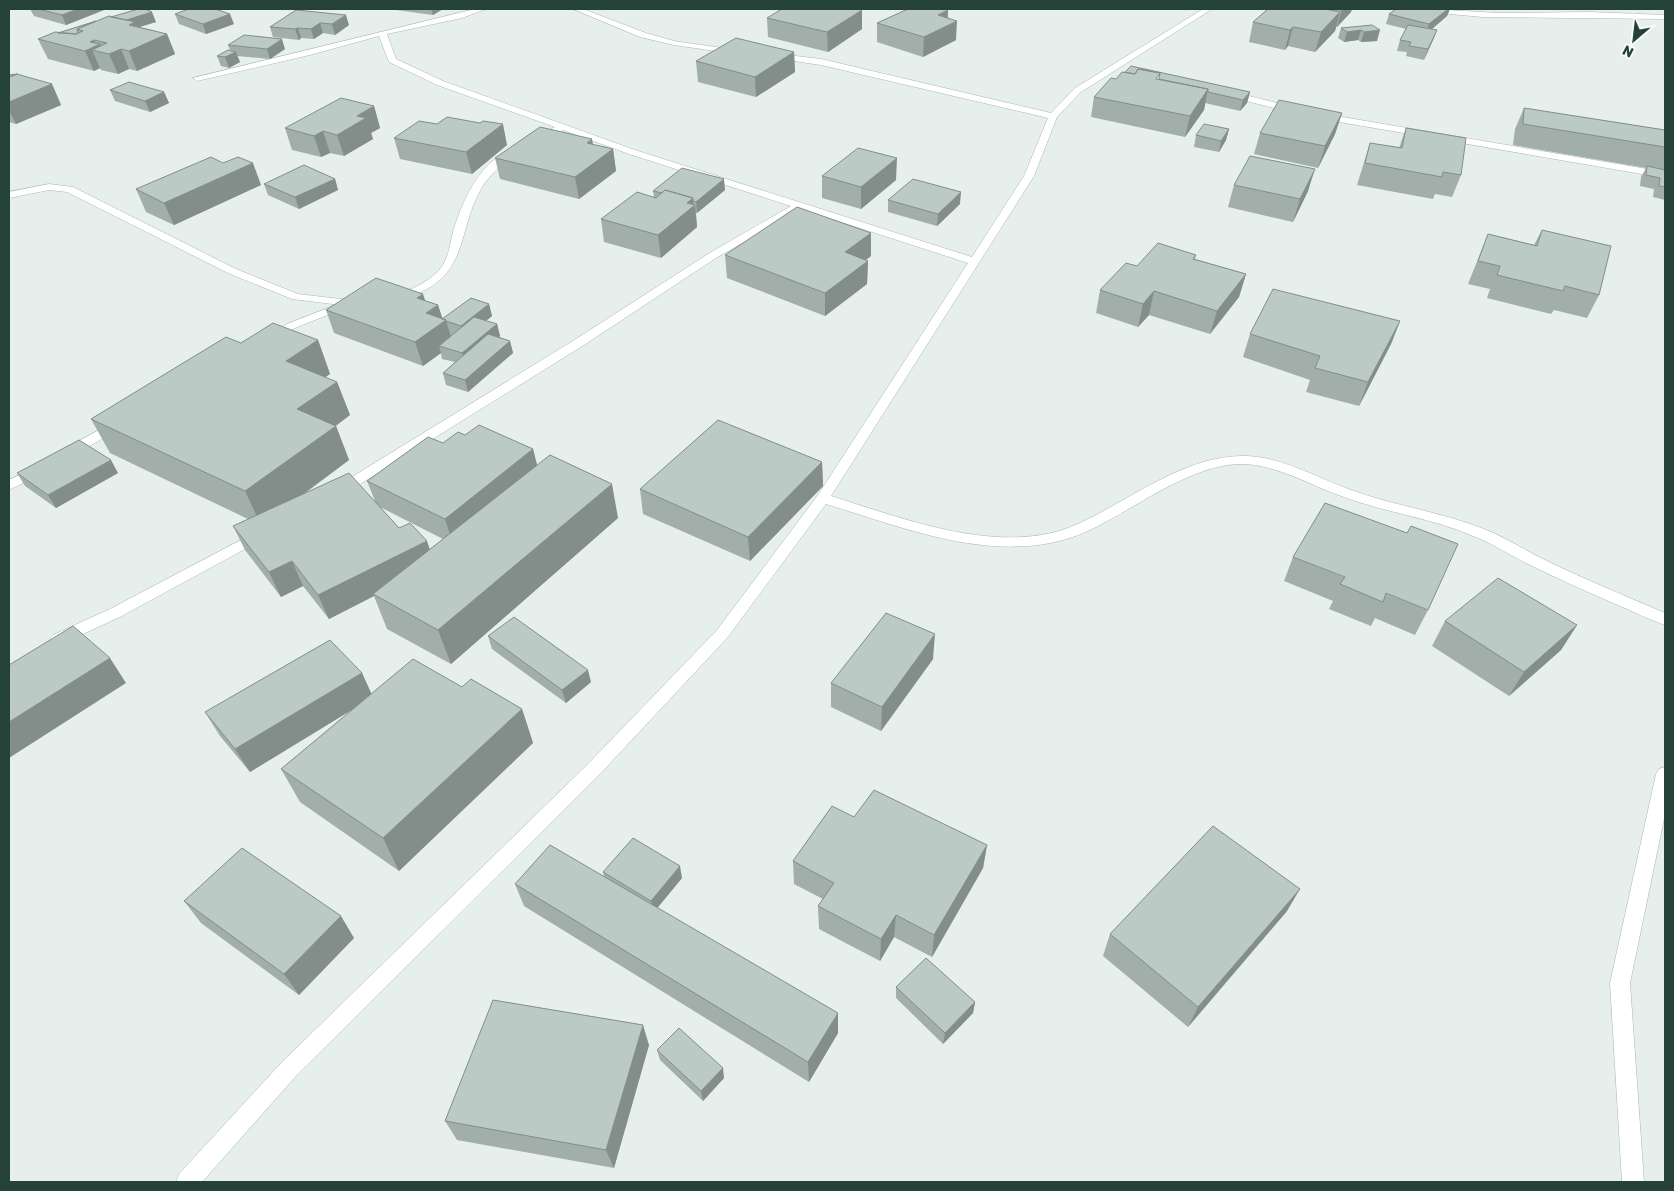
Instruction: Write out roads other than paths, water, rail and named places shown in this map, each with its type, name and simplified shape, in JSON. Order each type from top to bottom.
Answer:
[{"type":"street","points":[[197,78],[310,53],[382,33],[482,9]]},
{"type":"street","points":[[577,9],[643,35],[674,44],[747,53]]},
{"type":"street","points":[[187,1182],[289,1069],[594,769],[722,634],[823,498],[1029,176],[1053,116],[1078,90],[1208,9]]},
{"type":"street","points":[[1434,9],[1475,15],[1503,16],[1665,17]]},
{"type":"street","points":[[382,33],[392,60],[413,72],[440,83],[632,152],[973,261]]},
{"type":"street","points":[[767,55],[821,62],[1053,116]]},
{"type":"street","points":[[1114,66],[1132,70]]},
{"type":"street","points":[[1218,91],[1316,116],[1665,175]]},
{"type":"street","points":[[385,300],[415,292],[435,280],[448,266],[464,213],[479,182],[488,170],[500,160],[563,127]]},
{"type":"street","points":[[9,195],[49,187],[70,189],[232,271],[296,298],[353,303],[291,326],[258,345]]},
{"type":"street","points":[[327,498],[572,348],[712,256],[799,206]]},
{"type":"street","points":[[9,486],[125,421]]},
{"type":"street","points":[[823,498],[919,526],[977,539],[1022,542],[1050,538],[1079,528],[1183,476],[1219,463],[1242,460],[1267,465],[1364,500],[1454,523],[1480,532],[1524,556],[1665,620]]},
{"type":"street","points":[[48,644],[114,613],[276,526]]},
{"type":"street","points":[[1633,1182],[1620,983],[1665,774]]}]
